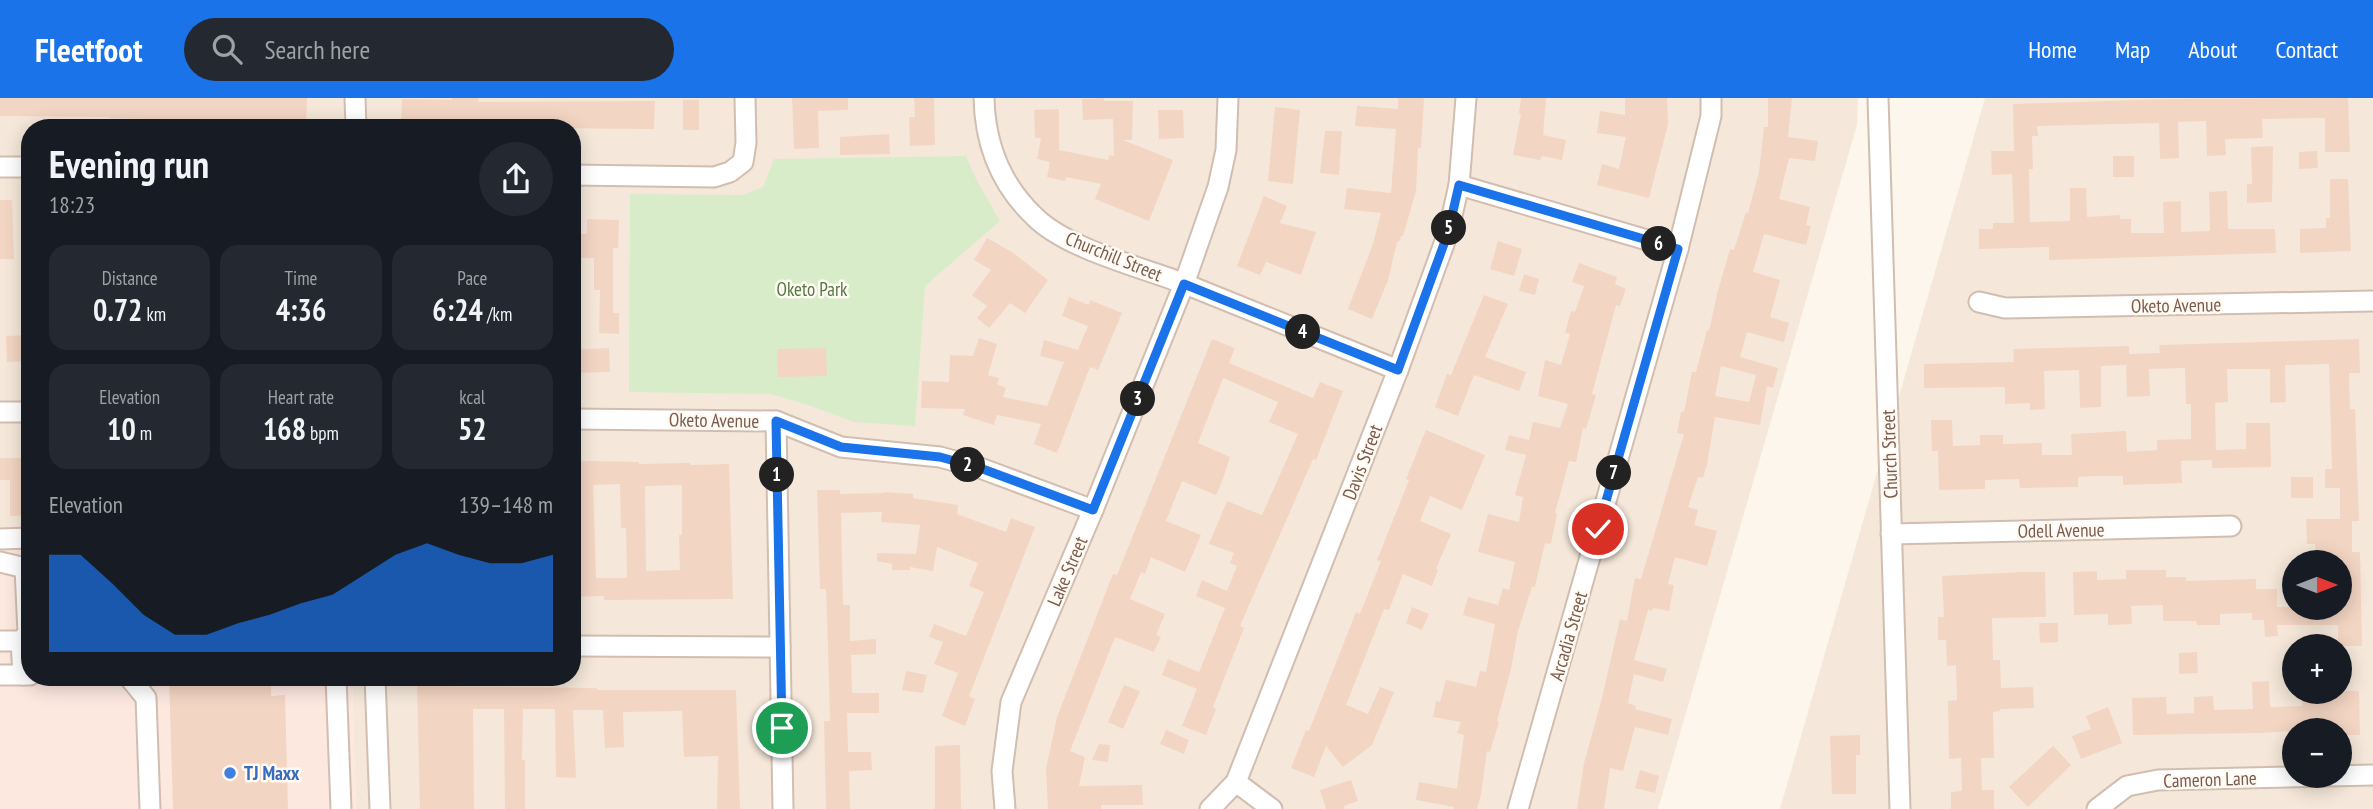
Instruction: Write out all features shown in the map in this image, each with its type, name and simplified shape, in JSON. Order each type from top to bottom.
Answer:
[{"type":"street","points":[[355,98],[356,119]]},
{"type":"street","points":[[581,175],[713,177],[730,172],[743,162],[746,143],[745,98]]},
{"type":"street","name":"Churchill Street","points":[[984,98],[993,155],[1009,188],[1035,218],[1054,233],[1398,370]]},
{"type":"street","name":"Lake Street","points":[[1004,809],[1002,771],[1011,702],[1093,510],[1184,284],[1218,187],[1226,150],[1228,98]]},
{"type":"street","name":"Davis Street","points":[[1210,809],[1236,782],[1398,370],[1448,233],[1459,185],[1466,98]]},
{"type":"street","name":"Arcadia Street","points":[[1518,809],[1678,249],[1711,116],[1712,98]]},
{"type":"street","name":"Church Street","points":[[1878,98],[1900,809]]},
{"type":"street","points":[[0,167],[21,167]]},
{"type":"street","points":[[1459,185],[1678,249]]},
{"type":"street","name":"Oketo Avenue","points":[[1979,302],[2004,308],[2373,301]]},
{"type":"street","points":[[0,412],[21,412]]},
{"type":"street","name":"Oketo Avenue","points":[[581,419],[776,421],[841,447],[928,455],[960,462],[1093,510]]},
{"type":"street","points":[[776,421],[783,809]]},
{"type":"street","name":"Odell Avenue","points":[[1891,534],[2231,526]]},
{"type":"street","points":[[0,539],[21,538]]},
{"type":"street","points":[[0,562],[21,567]]},
{"type":"street","points":[[0,641],[21,641]]},
{"type":"street","points":[[581,646],[780,648]]},
{"type":"street","points":[[0,675],[21,675]]},
{"type":"street","points":[[136,686],[146,698],[150,809]]},
{"type":"street","points":[[336,686],[341,809]]},
{"type":"street","points":[[375,686],[380,809]]},
{"type":"street","name":"Cameron Lane","points":[[2097,809],[2127,786],[2158,780],[2373,775]]},
{"type":"street","points":[[1236,782],[1272,809]]},
{"type":"shaded area","points":[[0,98],[1858,98],[1857,125],[1658,809],[356,809],[352,686],[581,686],[581,119],[21,119],[21,532],[0,532]]},
{"type":"shaded area","points":[[1985,98],[2373,98],[2373,809],[1780,809]]},
{"type":"shaded area","points":[[21,532],[21,686],[352,686],[356,809],[0,809],[0,533]]},
{"type":"green space","name":"Oketo Park","points":[[966,156],[1000,221],[925,286],[915,426],[854,422],[771,394],[629,392],[630,194],[742,195],[763,187],[774,159]]},
{"type":"building","points":[[0,98],[307,98],[306,119],[0,116]]},
{"type":"building","points":[[479,98],[478,102],[655,101],[654,129],[581,128],[581,119],[401,119],[402,99]]},
{"type":"building","points":[[792,98],[848,98],[848,110],[818,111],[819,148],[794,149]]},
{"type":"building","points":[[914,98],[934,98],[935,145],[910,146],[909,117],[915,117]]},
{"type":"building","points":[[1104,98],[1104,101],[1133,101],[1132,140],[1123,140],[1173,160],[1149,221],[1095,199],[1101,184],[1066,177],[1065,181],[1047,177],[1050,162],[1037,159],[1041,138],[1035,138],[1034,110],[1059,109],[1059,150],[1108,160],[1109,155],[1114,156],[1113,119],[1083,120],[1082,99]]},
{"type":"building","points":[[1398,98],[1424,98],[1416,191],[1403,236],[1397,242],[1388,280],[1372,319],[1348,309],[1373,244],[1381,213],[1344,209],[1347,188],[1391,193],[1396,129],[1355,126],[1357,106],[1398,109]]},
{"type":"building","points":[[1521,98],[1546,98],[1543,135],[1566,140],[1562,160],[1542,156],[1540,160],[1513,155],[1521,114]]},
{"type":"building","points":[[1625,98],[1667,98],[1668,124],[1649,198],[1597,185],[1602,164],[1619,169],[1626,137],[1597,133],[1600,111],[1625,115]]},
{"type":"building","points":[[1768,98],[1792,98],[1788,137],[1818,141],[1815,161],[1789,158],[1779,199],[1810,207],[1806,225],[1811,226],[1806,245],[1764,234],[1753,272],[1780,280],[1770,317],[1789,323],[1784,342],[1747,332],[1740,357],[1778,368],[1773,388],[1767,386],[1760,425],[1715,417],[1703,478],[1698,477],[1688,507],[1698,510],[1694,525],[1717,531],[1707,566],[1675,557],[1668,584],[1674,585],[1669,611],[1653,608],[1652,611],[1648,610],[1634,660],[1667,669],[1663,682],[1634,674],[1628,703],[1636,706],[1635,709],[1672,719],[1668,735],[1635,727],[1623,771],[1610,768],[1604,809],[1577,809],[1584,763],[1620,619],[1627,621],[1635,578],[1641,579],[1684,434],[1677,433],[1692,372],[1696,372],[1707,330],[1709,331],[1730,249],[1734,250],[1746,212],[1748,213],[1759,172],[1764,127],[1768,127]],"holes":[[[1721,366],[1756,375],[1749,402],[1715,396]]]},
{"type":"building","points":[[2348,98],[2350,152],[2325,152],[2325,118],[2262,119],[2263,138],[2225,139],[2226,155],[2207,156],[2206,121],[2178,122],[2179,158],[2160,159],[2159,123],[2037,126],[2038,136],[2032,136],[2033,169],[2029,169],[2030,222],[2070,221],[2070,188],[2086,188],[2087,217],[2120,215],[2120,219],[2131,219],[2131,233],[2164,233],[2163,202],[2181,201],[2181,232],[2210,231],[2209,192],[2227,191],[2228,229],[2275,229],[2276,253],[2049,260],[2049,247],[1979,249],[1979,229],[1993,229],[1993,223],[2014,223],[2012,174],[1992,175],[1991,151],[2014,151],[2013,104],[2169,99]]},
{"type":"building","points":[[683,100],[699,100],[699,130],[683,130]]},
{"type":"building","points":[[1275,107],[1300,110],[1293,184],[1268,181]]},
{"type":"building","points":[[1158,110],[1183,110],[1184,138],[1159,139]]},
{"type":"building","points":[[1325,131],[1342,131],[1339,175],[1320,173]]},
{"type":"building","points":[[889,134],[890,154],[840,155],[840,137]]},
{"type":"building","points":[[2273,146],[2272,202],[2247,203],[2247,184],[2252,184],[2251,147]]},
{"type":"building","points":[[2317,151],[2318,168],[2299,169],[2299,152]]},
{"type":"building","points":[[2113,156],[2134,156],[2134,177],[2113,177]]},
{"type":"building","points":[[2330,179],[2348,179],[2351,251],[2300,253],[2300,229],[2326,228],[2326,218],[2330,218]]},
{"type":"building","points":[[1264,196],[1287,206],[1280,223],[1316,232],[1301,275],[1266,262],[1260,275],[1237,266]]},
{"type":"building","points":[[0,200],[12,200],[14,259],[0,259]]},
{"type":"building","points":[[587,219],[619,220],[618,248],[613,248],[613,313],[619,313],[619,334],[599,333],[600,290],[594,290],[594,258],[581,258],[581,234],[587,234]]},
{"type":"building","points":[[987,238],[1012,252],[1048,280],[1025,313],[1010,303],[989,328],[977,318],[987,306],[972,295],[991,270],[974,260]]},
{"type":"building","points":[[1498,241],[1522,249],[1514,276],[1490,269]]},
{"type":"building","points":[[1579,263],[1617,277],[1615,284],[1626,289],[1620,306],[1616,305],[1592,394],[1596,395],[1586,429],[1583,428],[1576,462],[1569,461],[1555,513],[1551,544],[1545,543],[1535,587],[1532,587],[1518,631],[1497,721],[1499,722],[1490,752],[1487,751],[1477,809],[1454,809],[1416,800],[1419,782],[1457,789],[1464,735],[1457,733],[1461,722],[1433,717],[1436,701],[1440,702],[1446,680],[1476,687],[1480,671],[1486,672],[1495,624],[1463,615],[1468,597],[1498,605],[1503,588],[1509,590],[1515,562],[1478,552],[1488,514],[1519,522],[1523,497],[1515,495],[1526,455],[1505,450],[1509,435],[1529,440],[1533,422],[1560,428],[1568,404],[1538,396],[1545,360],[1561,365],[1570,334],[1565,333],[1571,311],[1575,312],[1584,286],[1572,282]]},
{"type":"building","points":[[1524,274],[1539,279],[1535,295],[1519,291]]},
{"type":"building","points":[[1484,295],[1508,304],[1485,357],[1526,372],[1519,391],[1474,375],[1458,416],[1435,407],[1447,374],[1451,375]]},
{"type":"building","points":[[1069,297],[1089,305],[1090,300],[1122,313],[1098,370],[1090,367],[1057,453],[1034,444],[1041,424],[997,415],[994,425],[963,415],[965,409],[921,408],[922,381],[949,382],[950,355],[973,356],[979,338],[997,344],[988,375],[999,378],[997,384],[1006,388],[1003,397],[1047,406],[1064,362],[1040,356],[1044,340],[1078,350],[1088,326],[1062,316]]},
{"type":"building","points":[[21,335],[21,361],[7,362],[6,336]]},
{"type":"building","points":[[1212,339],[1235,348],[1229,363],[1313,398],[1320,382],[1343,391],[1316,460],[1313,459],[1240,626],[1244,628],[1213,707],[1216,709],[1206,735],[1182,726],[1197,689],[1162,675],[1168,659],[1199,672],[1225,608],[1196,596],[1202,580],[1227,591],[1237,566],[1230,563],[1234,553],[1209,544],[1227,501],[1262,515],[1298,434],[1269,422],[1278,402],[1223,378],[1198,443],[1230,457],[1223,479],[1216,495],[1182,481],[1166,521],[1201,535],[1185,572],[1151,557],[1145,574],[1141,572],[1130,599],[1165,614],[1156,635],[1161,637],[1154,652],[1115,637],[1070,751],[1085,757],[1079,786],[1142,785],[1143,805],[1101,805],[1101,809],[1048,809],[1046,769],[1057,717],[1113,574],[1117,575]]},
{"type":"building","points":[[2359,339],[2360,373],[2349,373],[2350,409],[2355,409],[2359,521],[2352,521],[2352,550],[2315,550],[2315,544],[2307,544],[2306,519],[2340,519],[2340,488],[2325,488],[2325,469],[2332,469],[2329,364],[2285,365],[2286,402],[2270,403],[2270,369],[2227,369],[2228,402],[2215,403],[2216,450],[2246,449],[2246,423],[2270,423],[2271,467],[2212,468],[2212,460],[2181,461],[2182,483],[2123,485],[2123,476],[2096,476],[2078,477],[2078,487],[2020,488],[2019,479],[1985,480],[1985,489],[1939,490],[1938,451],[1932,451],[1931,420],[1952,420],[1953,446],[1980,445],[1980,435],[2003,435],[2003,444],[2042,443],[2042,455],[2072,455],[2071,434],[2126,431],[2127,452],[2157,450],[2157,440],[2191,439],[2191,404],[2186,404],[2185,368],[2149,369],[2150,396],[2127,397],[2126,365],[2101,366],[2101,407],[2080,408],[2079,370],[2044,371],[2045,409],[2030,410],[2030,403],[2005,404],[2005,387],[1924,388],[1924,364],[2014,362],[2013,349],[2129,346],[2129,354],[2160,353],[2159,345]]},
{"type":"building","points":[[609,348],[610,372],[581,373],[581,350]]},
{"type":"building","points":[[826,348],[827,376],[778,377],[777,349]]},
{"type":"building","points":[[1426,430],[1485,455],[1462,510],[1430,496],[1420,521],[1451,534],[1432,586],[1403,574],[1389,610],[1384,609],[1346,705],[1368,714],[1380,687],[1394,692],[1372,745],[1343,767],[1326,746],[1314,777],[1291,768],[1306,730],[1309,731],[1356,612],[1360,614],[1381,561],[1377,560],[1409,480],[1406,479]]},
{"type":"building","points":[[0,458],[21,458],[21,515],[10,516],[10,480],[0,480]]},
{"type":"building","points":[[581,461],[729,464],[733,599],[604,600],[604,596],[581,597]],"holes":[[[620,484],[621,528],[626,528],[627,578],[596,578],[593,485]],[[682,485],[682,535],[679,535],[680,570],[646,571],[645,486]]]},
{"type":"building","points":[[2291,477],[2313,477],[2313,498],[2291,498]]},
{"type":"building","points":[[817,490],[840,490],[840,494],[913,494],[913,498],[958,505],[957,514],[1006,532],[1011,518],[1035,527],[969,696],[975,699],[965,726],[942,716],[958,673],[934,664],[943,642],[929,637],[934,624],[966,636],[984,592],[969,586],[978,563],[937,547],[933,571],[910,567],[910,570],[892,570],[892,564],[877,561],[877,553],[916,554],[920,525],[881,522],[882,512],[841,513],[843,605],[850,605],[850,641],[876,639],[876,654],[851,655],[852,693],[879,693],[879,713],[847,713],[848,752],[871,752],[872,770],[849,771],[850,809],[826,809],[824,721],[830,721],[828,646],[826,589],[820,589]]},
{"type":"building","points":[[2352,552],[2360,552],[2362,646],[2352,646],[2352,634],[2338,634],[2338,625],[2277,625],[2278,636],[2265,637],[2264,620],[2252,620],[2252,613],[2220,614],[2220,625],[2197,625],[2196,621],[2163,621],[2163,605],[2131,606],[2132,624],[2108,625],[2108,614],[2074,615],[2073,572],[2097,571],[2097,580],[2126,579],[2126,570],[2166,570],[2166,577],[2186,577],[2186,581],[2256,579],[2256,589],[2277,589],[2277,607],[2282,607],[2282,620],[2352,620]]},
{"type":"building","points":[[2045,572],[2046,617],[1992,618],[1993,660],[2000,660],[2001,688],[2033,687],[2034,708],[2000,709],[1993,712],[1994,758],[1981,758],[1982,790],[1994,790],[1994,809],[1951,809],[1951,792],[1962,791],[1961,758],[1949,759],[1948,701],[1957,700],[1956,665],[1947,666],[1946,640],[1938,640],[1938,617],[1944,617],[1942,576]]},
{"type":"building","points":[[1412,607],[1429,614],[1422,630],[1406,623]]},
{"type":"building","points":[[2039,623],[2058,623],[2058,642],[2040,643]]},
{"type":"building","points":[[2197,652],[2198,673],[2179,674],[2179,653]]},
{"type":"building","points":[[906,671],[927,675],[923,693],[902,690]]},
{"type":"building","points":[[2269,681],[2270,707],[2352,704],[2352,691],[2359,691],[2360,735],[2352,735],[2352,718],[2282,718],[2282,732],[2133,735],[2132,698],[2166,697],[2167,714],[2194,713],[2194,697],[2213,696],[2214,710],[2253,709],[2252,682]]},
{"type":"building","points":[[1124,685],[1140,691],[1123,729],[1108,722]]},
{"type":"building","points":[[169,686],[271,686],[271,696],[285,695],[288,809],[173,809]]},
{"type":"building","points":[[417,686],[736,690],[740,809],[717,809],[718,756],[684,757],[682,711],[623,712],[624,747],[605,748],[603,710],[573,710],[576,778],[556,777],[555,709],[523,709],[525,809],[505,809],[504,709],[473,709],[474,809],[420,809]]},
{"type":"building","points":[[2108,707],[2122,743],[2081,759],[2072,736],[2091,729],[2086,716]]},
{"type":"building","points":[[1166,730],[1189,740],[1184,754],[1160,744]]},
{"type":"building","points":[[1860,735],[1860,755],[1856,755],[1856,794],[1832,794],[1830,736]]},
{"type":"building","points":[[1099,744],[1110,745],[1108,762],[1092,760]]},
{"type":"building","points":[[960,745],[961,809],[935,809],[935,746]]},
{"type":"building","points":[[2053,746],[2071,765],[2028,807],[2009,787]]},
{"type":"building","points":[[1640,770],[1659,776],[1655,793],[1635,788]]},
{"type":"building","points":[[1351,780],[1358,801],[1344,806],[1345,809],[1326,809],[1320,790]]},
{"type":"place","name":"TJ Maxx","points":[[230,773]]},
{"type":"route","points":[[782,728],[776,421],[841,447],[940,457],[980,468],[1093,510],[1184,284],[1398,370],[1448,233],[1459,185],[1678,249],[1598,529]]}]
